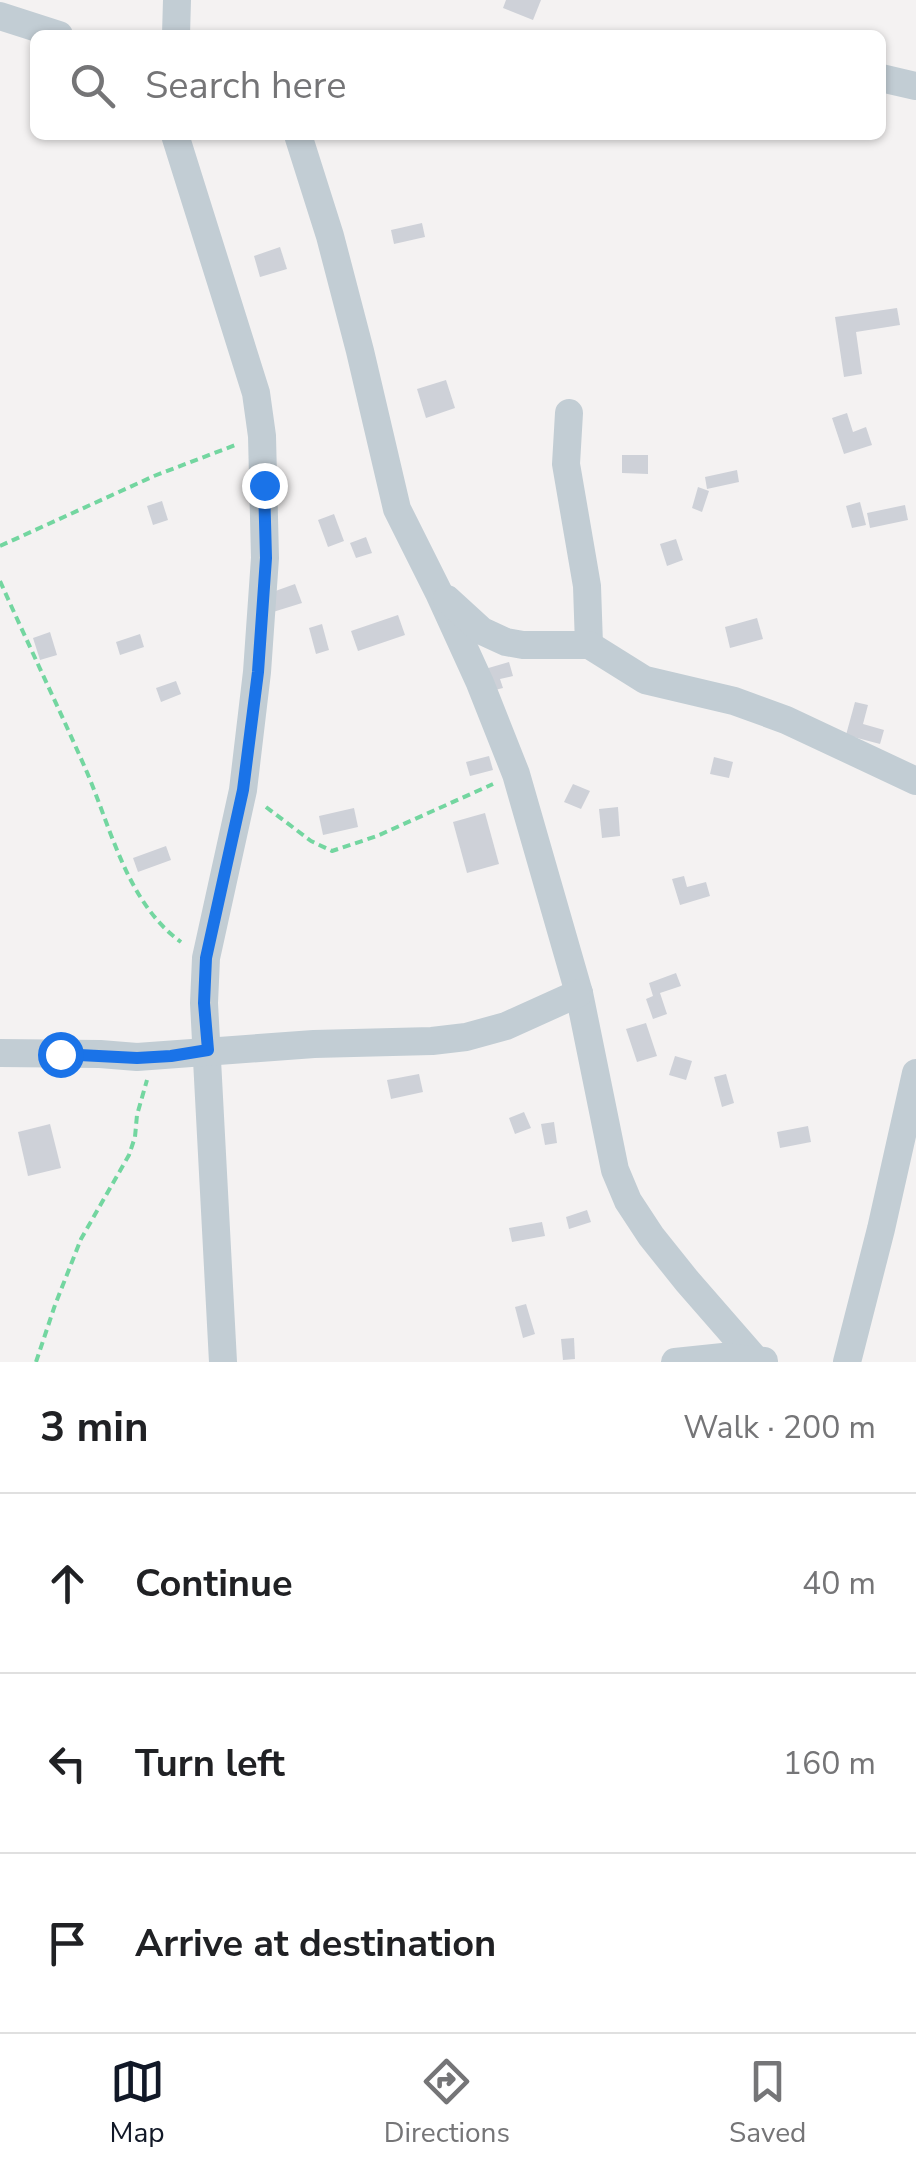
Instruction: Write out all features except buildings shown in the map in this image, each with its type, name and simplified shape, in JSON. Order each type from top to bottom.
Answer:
[{"type":"street","points":[[176,30],[177,0]]},
{"type":"street","points":[[0,16],[44,30]]},
{"type":"street","points":[[886,79],[916,86]]},
{"type":"street","points":[[177,140],[256,392],[262,436],[266,558],[258,672],[243,790],[206,958],[204,1003],[223,1362]]},
{"type":"street","points":[[300,140],[330,236],[397,510],[440,593],[516,774],[579,993],[616,1170],[628,1201],[686,1281],[763,1360]]},
{"type":"street","points":[[569,414],[566,464],[587,586],[589,645]]},
{"type":"street","points":[[440,593],[482,631],[506,642],[589,645],[645,680],[734,702],[786,720],[916,781]]},
{"type":"street","points":[[0,1052],[137,1058],[208,1050],[432,1041],[506,1026],[579,993]]},
{"type":"street","points":[[847,1362],[916,1073]]},
{"type":"street","points":[[675,1362],[723,1356],[763,1360]]},
{"type":"path","points":[[0,546],[154,476],[262,436]]},
{"type":"path","points":[[0,581],[136,891],[169,933],[206,958]]},
{"type":"path","points":[[243,790],[332,851],[377,836],[516,774]]},
{"type":"path","points":[[36,1362],[81,1239],[128,1156],[147,1080],[171,1056]]},
{"type":"route","points":[[60,1054],[137,1058],[208,1050],[206,958],[243,790],[258,672],[266,558],[264,485]]}]
